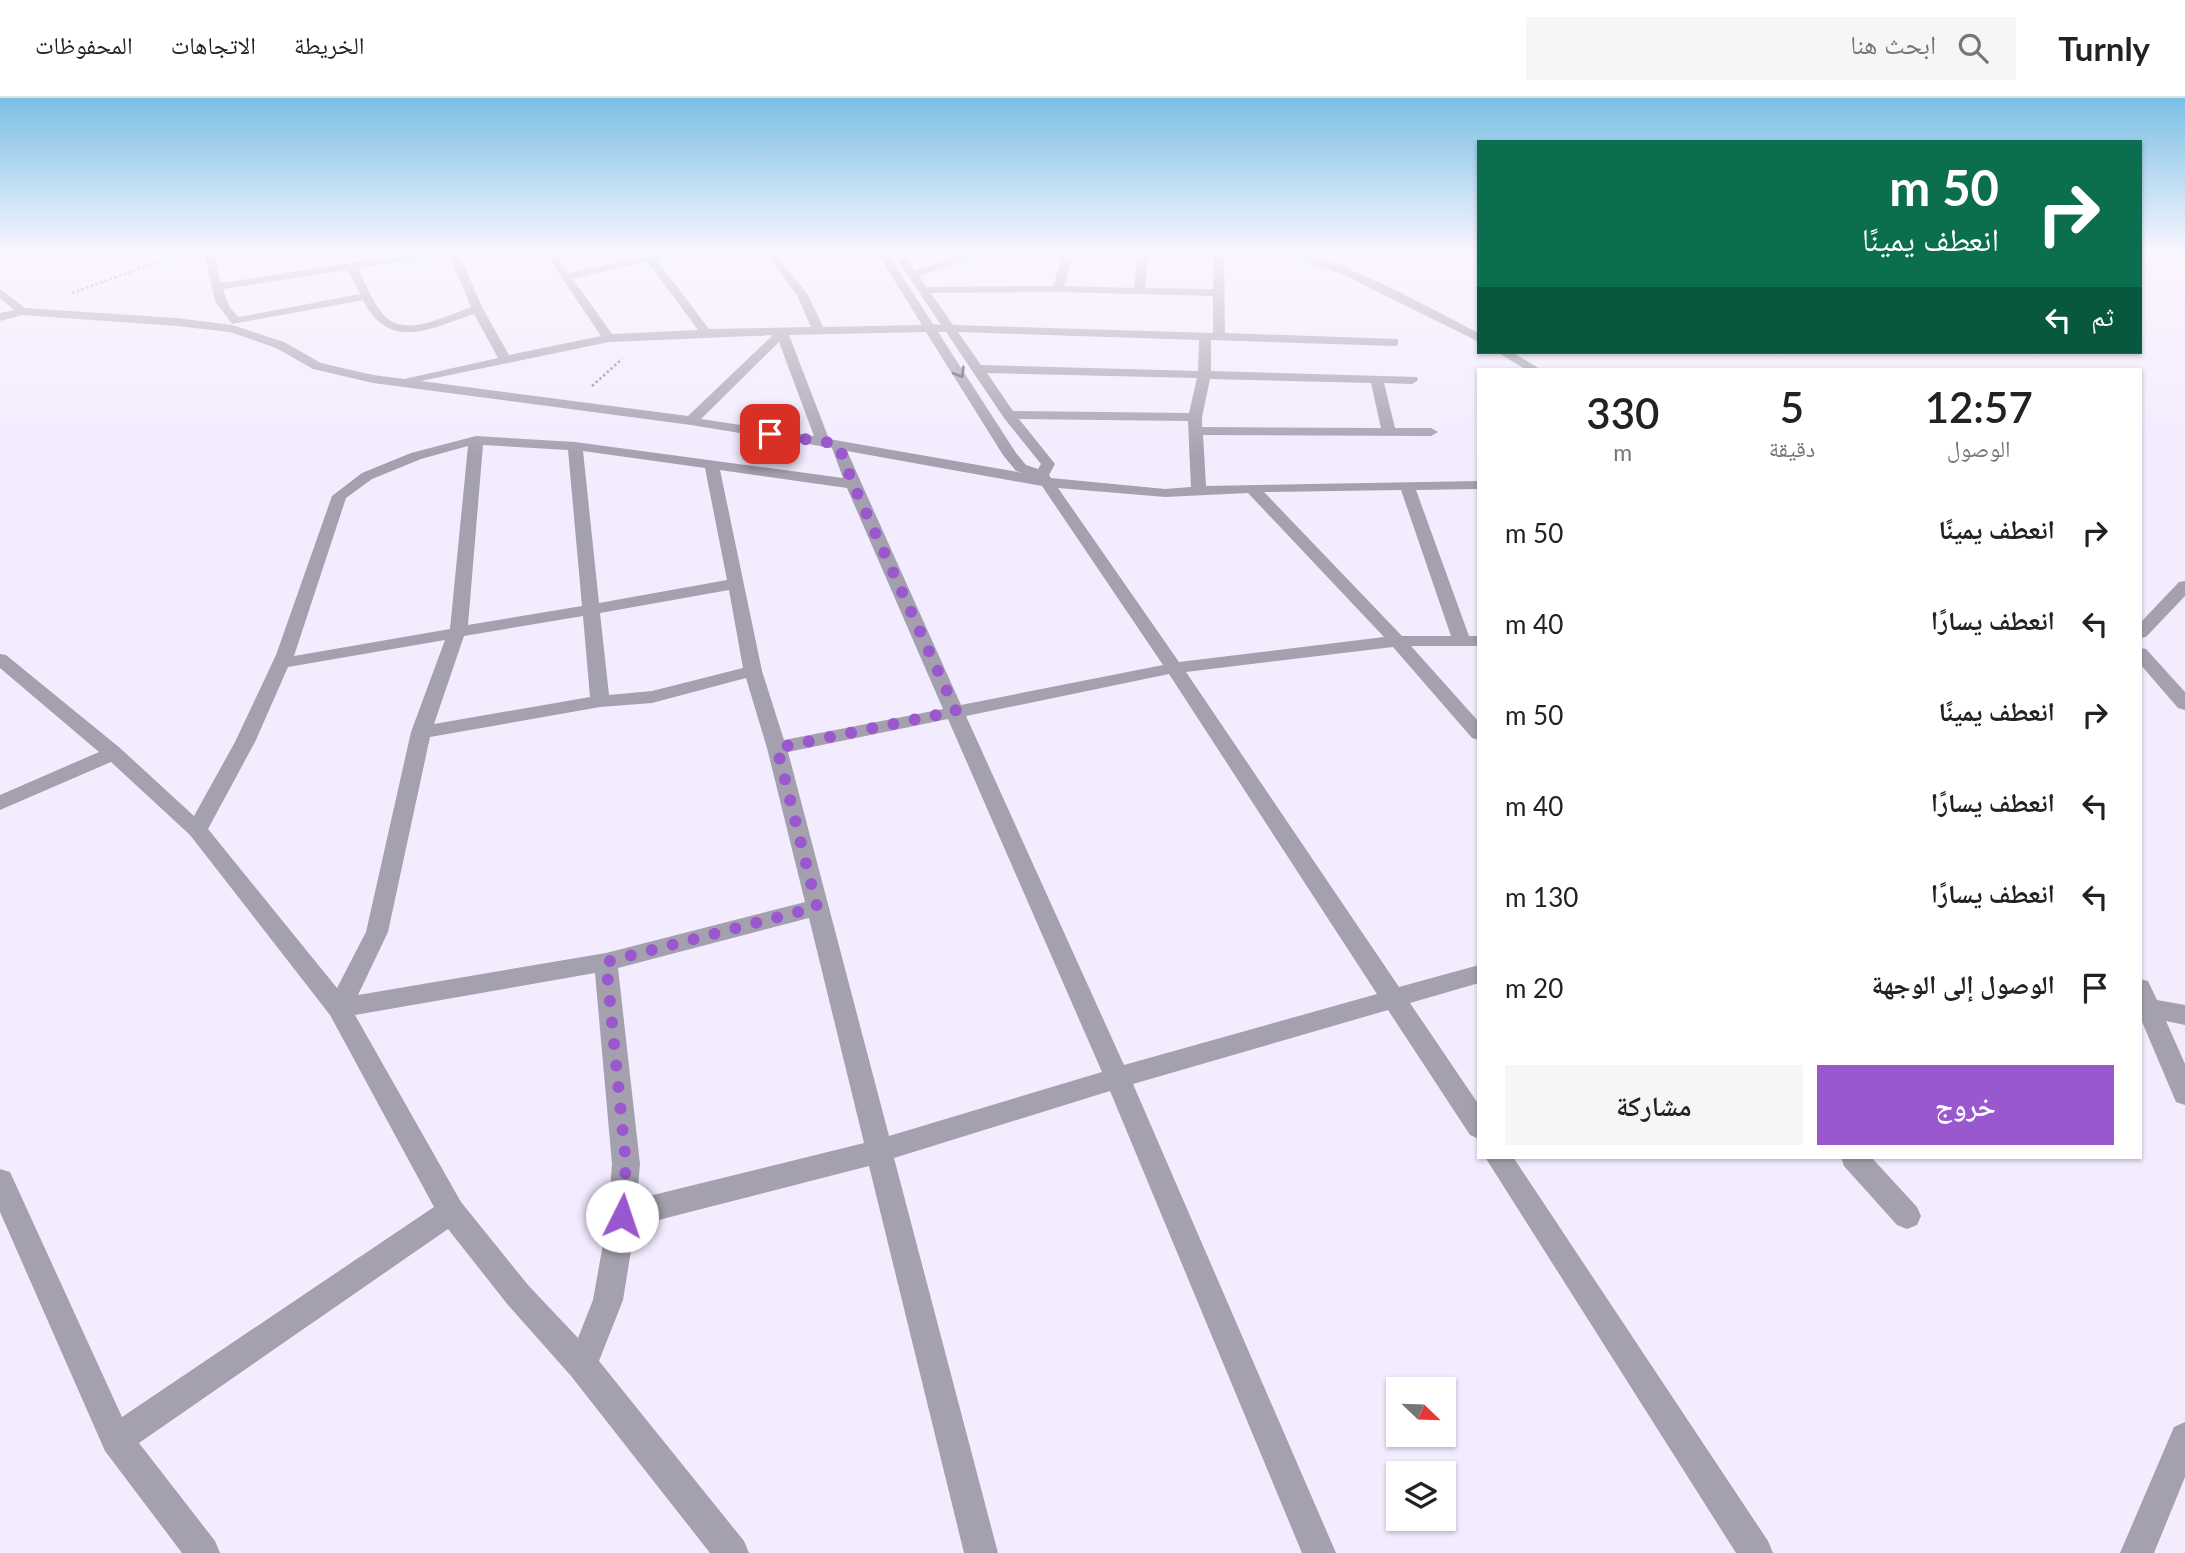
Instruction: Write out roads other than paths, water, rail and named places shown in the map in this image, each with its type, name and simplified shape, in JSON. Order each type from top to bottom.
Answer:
[{"type":"street","points":[[187,322],[234,325],[248,322]]},
{"type":"street","points":[[231,322],[317,366],[398,383],[691,422],[1044,479],[1166,493],[1199,489],[1477,485]]},
{"type":"street","points":[[381,322],[404,331],[440,322]]},
{"type":"street","points":[[484,322],[505,359]]},
{"type":"street","points":[[598,322],[609,338]]},
{"type":"street","points":[[698,322],[706,333]]},
{"type":"street","points":[[814,322],[818,330]]},
{"type":"street","points":[[928,322],[1010,455],[1021,468],[1044,479],[1174,668],[1477,1124]]},
{"type":"street","points":[[946,322],[1009,415],[1048,464],[1044,479]]},
{"type":"street","points":[[1199,489],[1196,424],[1214,322]]},
{"type":"street","points":[[1447,322],[1477,337]]},
{"type":"street","points":[[398,383],[627,336],[950,328],[1394,342]]},
{"type":"street","points":[[691,422],[783,332]]},
{"type":"street","points":[[783,332],[831,443],[853,484],[956,711],[1117,1077],[1319,1553]]},
{"type":"street","points":[[1507,354],[1532,368]]},
{"type":"street","points":[[980,369],[1204,377],[1412,380]]},
{"type":"street","points":[[1377,381],[1389,431]]},
{"type":"street","points":[[1009,415],[1432,432]]},
{"type":"street","points":[[197,830],[245,742],[282,663],[339,496],[367,475],[476,440],[575,446],[853,484]]},
{"type":"street","points":[[340,1008],[377,932],[421,732],[457,632],[464,600],[476,440]]},
{"type":"street","points":[[575,446],[600,701]]},
{"type":"street","points":[[712,465],[753,671],[777,748],[981,1553]]},
{"type":"street","points":[[777,748],[1174,668],[1397,641],[1471,641],[1407,487]]},
{"type":"street","points":[[1252,488],[1397,641],[1477,732]]},
{"type":"street","points":[[282,663],[735,584]]},
{"type":"street","points":[[2142,631],[2185,586]]},
{"type":"street","points":[[2142,655],[2185,704]]},
{"type":"street","points":[[0,659],[113,753],[197,830],[340,1008],[451,1211],[582,1365],[732,1553]]},
{"type":"street","points":[[421,732],[600,701],[652,697],[753,671]]},
{"type":"street","points":[[0,803],[113,753]]},
{"type":"street","points":[[340,1008],[606,962],[817,907]]},
{"type":"street","points":[[582,1365],[608,1300],[622,1216],[626,1164],[606,962]]},
{"type":"street","points":[[622,1216],[879,1151],[1117,1077],[1477,975]]},
{"type":"street","points":[[2143,1001],[2185,1016]]},
{"type":"street","points":[[2143,1001],[2185,1094]]},
{"type":"street","points":[[1499,1159],[1756,1553]]},
{"type":"street","points":[[1856,1159],[1907,1216]]},
{"type":"street","points":[[0,1181],[116,1440],[203,1553]]},
{"type":"street","points":[[116,1440],[451,1211]]},
{"type":"street","points":[[2137,1553],[2185,1438]]}]
